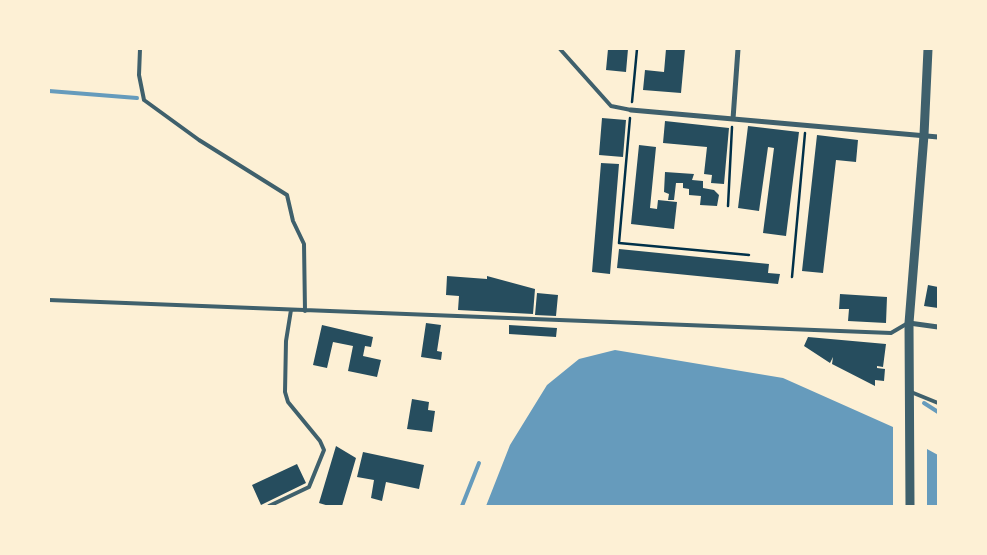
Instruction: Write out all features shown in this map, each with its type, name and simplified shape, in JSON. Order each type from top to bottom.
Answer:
[{"type":"street","points":[[733,119],[738,49]]},
{"type":"street","points":[[910,506],[909,323],[924,135],[928,49]]},
{"type":"street","points":[[631,110],[938,137]]},
{"type":"street","points":[[909,323],[938,327]]},
{"type":"lane","points":[[140,49],[139,75],[144,100],[199,140],[287,195],[293,222],[304,244],[305,311]]},
{"type":"lane","points":[[560,49],[611,106],[631,110]]},
{"type":"lane","points":[[49,300],[891,333],[909,323]]},
{"type":"lane","points":[[269,506],[309,487],[324,450],[320,441],[288,402],[285,392],[286,341],[291,310]]},
{"type":"lane","points":[[909,392],[919,394],[938,403]]},
{"type":"path","points":[[637,49],[619,243],[748,255]]},
{"type":"path","points":[[728,206],[733,119]]},
{"type":"path","points":[[792,277],[806,124]]},
{"type":"water","points":[[615,350],[783,378],[893,427],[893,506],[486,506],[510,445],[547,385],[579,359]]},
{"type":"water","points":[[927,449],[938,455],[938,506],[927,506]]},
{"type":"building","points":[[608,49],[628,49],[626,72],[606,70]]},
{"type":"building","points":[[666,49],[685,49],[681,93],[643,90],[645,70],[664,72]]},
{"type":"building","points":[[602,118],[626,120],[623,157],[599,155]]},
{"type":"building","points":[[665,121],[729,128],[724,184],[711,183],[712,175],[704,174],[707,147],[663,143]]},
{"type":"building","points":[[748,126],[799,132],[786,236],[763,233],[774,148],[768,147],[759,211],[738,208]]},
{"type":"building","points":[[817,135],[858,140],[856,162],[836,160],[823,273],[802,271]]},
{"type":"building","points":[[639,145],[656,147],[650,208],[657,209],[658,200],[677,202],[674,229],[631,224]]},
{"type":"building","points":[[601,163],[619,164],[610,274],[592,272]]},
{"type":"building","points":[[665,172],[694,174],[692,180],[703,181],[703,188],[714,190],[719,195],[717,206],[700,205],[701,196],[689,195],[689,189],[683,188],[683,183],[676,183],[674,200],[668,200],[669,194],[664,192]]},
{"type":"building","points":[[619,249],[769,264],[768,273],[780,274],[778,284],[617,268]]},
{"type":"building","points":[[447,276],[487,279],[487,276],[535,289],[533,314],[458,310],[459,296],[446,295]]},
{"type":"building","points":[[928,285],[938,287],[938,308],[924,306]]},
{"type":"building","points":[[537,293],[558,295],[556,316],[535,315]]},
{"type":"building","points":[[840,294],[887,297],[886,323],[848,321],[849,309],[839,309]]},
{"type":"building","points":[[426,323],[441,325],[437,351],[442,352],[441,360],[421,357]]},
{"type":"building","points":[[322,325],[373,337],[371,347],[365,346],[363,356],[381,360],[377,377],[348,371],[353,346],[333,342],[327,368],[313,365]]},
{"type":"building","points":[[509,325],[557,328],[556,337],[509,334]]},
{"type":"building","points":[[808,337],[886,344],[883,367],[877,366],[877,368],[885,369],[884,381],[875,380],[875,386],[832,364],[833,357],[830,363],[804,346]]},
{"type":"building","points":[[412,399],[429,402],[428,410],[435,411],[432,432],[407,429]]},
{"type":"building","points":[[336,446],[356,458],[342,506],[329,506],[319,503]]},
{"type":"building","points":[[363,452],[424,465],[419,489],[386,482],[382,501],[371,498],[374,480],[357,477]]},
{"type":"building","points":[[297,464],[306,483],[261,505],[252,485]]},
{"type":"waterway","points":[[49,91],[137,98]]},
{"type":"waterway","points":[[924,403],[938,412]]},
{"type":"waterway","points":[[462,506],[479,463]]}]
